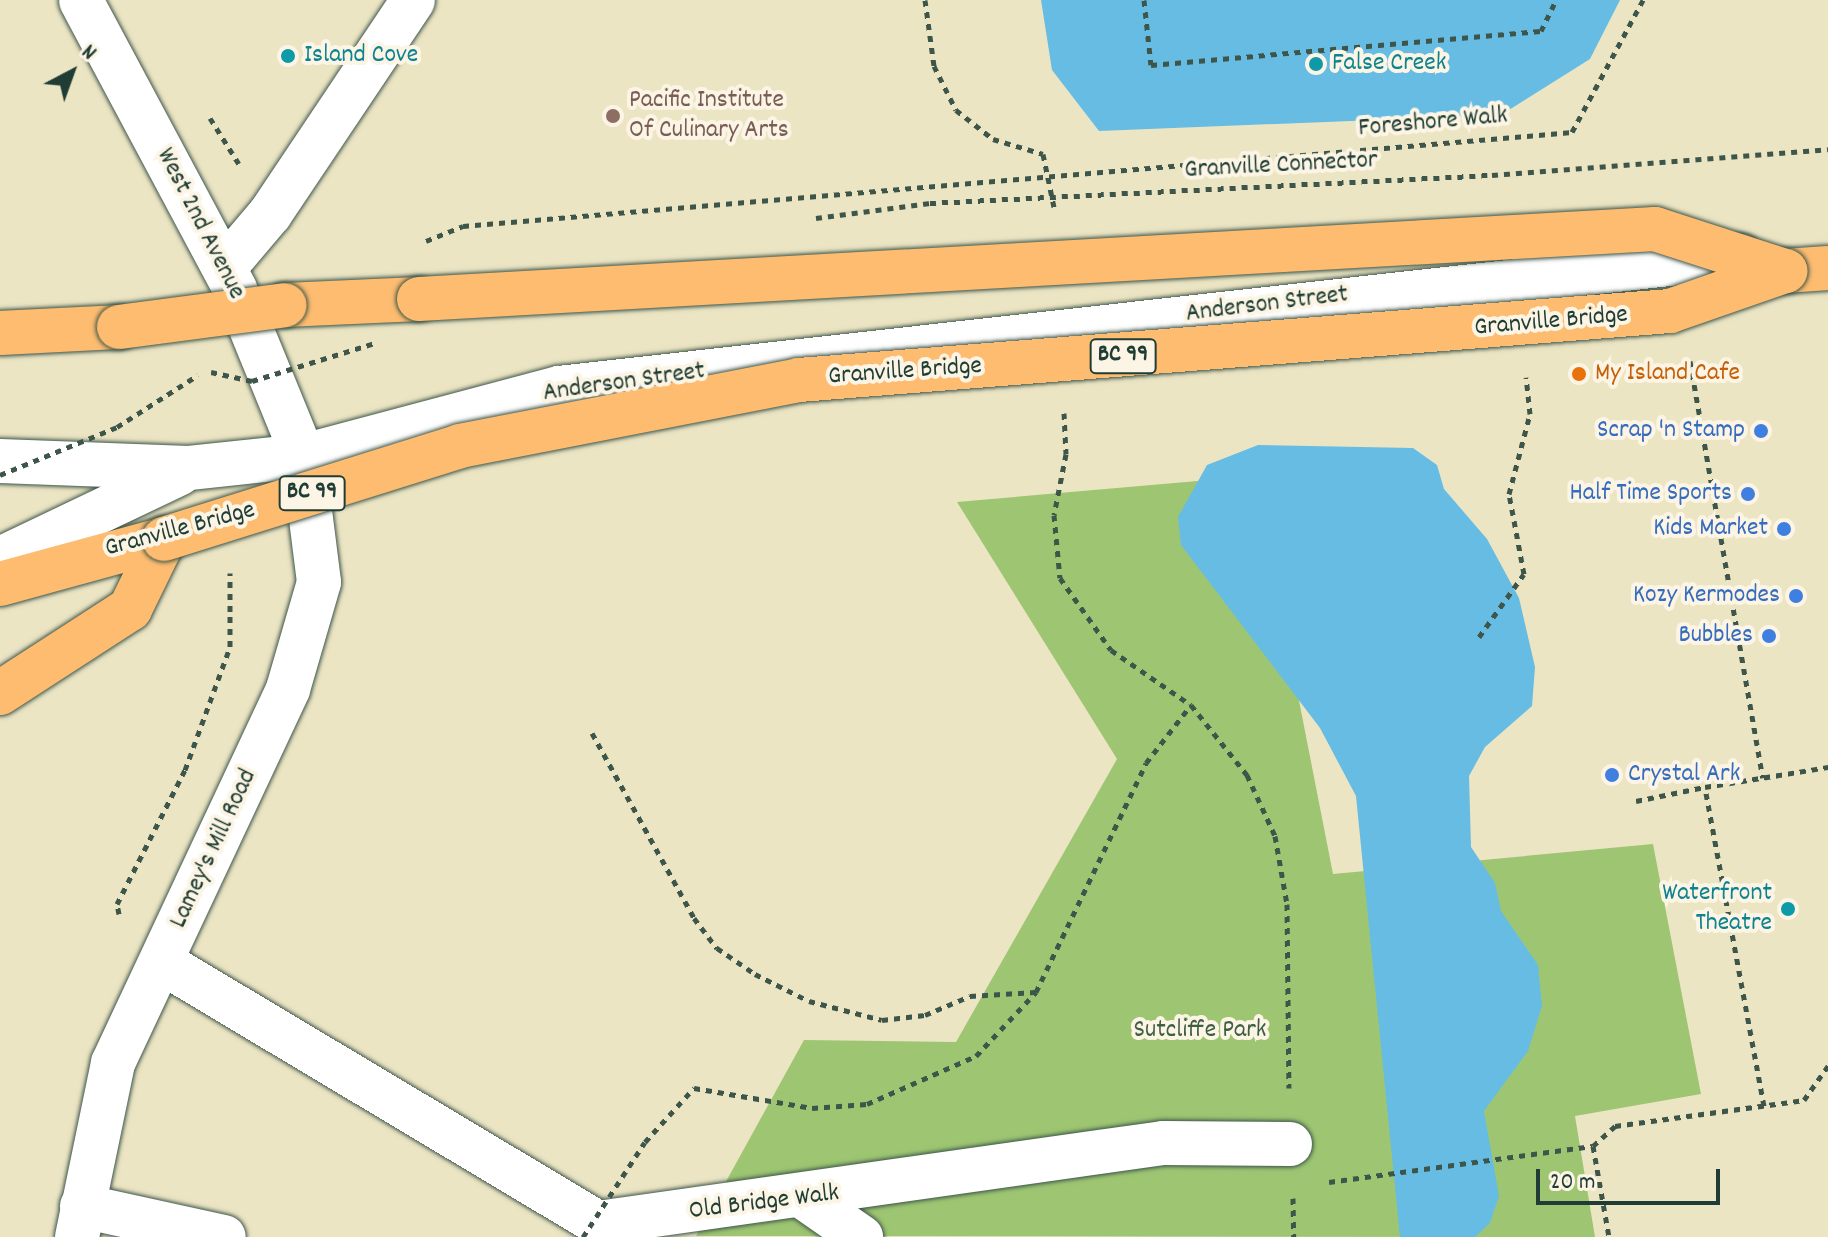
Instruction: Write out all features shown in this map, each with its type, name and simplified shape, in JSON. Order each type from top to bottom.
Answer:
[{"type":"highway","points":[[0,333],[285,305],[1655,229],[1785,271]]},
{"type":"highway","name":"Granville Bridge","points":[[4,559],[164,539],[460,446],[799,380],[1670,311],[1785,271],[1828,268]]},
{"type":"highway","points":[[0,693],[130,609],[164,539]]},
{"type":"street","name":"West 2nd Avenue","points":[[81,0],[225,267],[303,456]]},
{"type":"street","points":[[225,267],[270,214],[413,0]]},
{"type":"street","name":"Anderson Street","points":[[0,461],[189,468],[303,456],[559,388],[1514,276],[1828,249]]},
{"type":"street","name":"Lamey's Mill Road","points":[[79,1222],[113,1063],[163,963],[288,689],[319,582],[303,456]]},
{"type":"street","name":"Anderson Street","points":[[4,559],[189,468]]},
{"type":"street","name":"Old Bridge Walk","points":[[163,963],[598,1223],[806,1199],[1163,1143],[1290,1144]]},
{"type":"street","points":[[806,1199],[861,1237]]},
{"type":"street","points":[[79,1222],[224,1237]]},
{"type":"path","points":[[925,0],[934,66],[956,110],[993,139],[1043,154],[1052,175],[1053,189]]},
{"type":"path","points":[[1144,0],[1151,65],[1541,31],[1556,0]]},
{"type":"path","name":"Foreshore Walk","points":[[1052,175],[1572,132],[1643,0]]},
{"type":"path","points":[[208,114],[270,214]]},
{"type":"path","name":"Granville Connector","points":[[811,218],[930,203],[1492,175],[1828,149]]},
{"type":"path","points":[[421,243],[463,226],[1052,175]]},
{"type":"path","points":[[0,475],[117,427],[186,379],[210,372],[252,381],[375,343]]},
{"type":"path","points":[[1688,351],[1763,778]]},
{"type":"path","points":[[1479,637],[1524,574],[1509,494],[1530,414],[1525,368]]},
{"type":"path","points":[[1064,410],[1066,454],[1054,515],[1060,578],[1111,650],[1191,705],[1247,775],[1275,836],[1287,904],[1294,1237]]},
{"type":"path","points":[[119,914],[117,904],[185,770],[230,647],[230,568]]},
{"type":"path","points":[[583,1237],[645,1142],[694,1088],[812,1108],[867,1104],[976,1056],[1036,992],[1146,763],[1191,705]]},
{"type":"path","points":[[592,733],[694,918],[717,948],[755,974],[809,1001],[882,1020],[925,1015],[970,996],[1036,992]]},
{"type":"path","points":[[1636,801],[1828,767]]},
{"type":"path","points":[[1705,787],[1764,1106]]},
{"type":"path","points":[[1376,1176],[1593,1146],[1615,1126],[1804,1100],[1828,1066]]},
{"type":"path","points":[[1593,1146],[1609,1237]]},
{"type":"green space","name":"Sutcliffe Park","points":[[1255,476],[1333,874],[1653,844],[1701,1094],[1575,1116],[1595,1237],[696,1236],[804,1040],[956,1042],[1117,759],[957,502]]},
{"type":"water","name":"False Creek","points":[[1041,0],[1620,0],[1590,59],[1501,115],[1099,131],[1052,70]]},
{"type":"water","points":[[1258,445],[1413,448],[1437,465],[1444,489],[1487,539],[1519,598],[1535,667],[1532,706],[1485,747],[1469,776],[1471,847],[1495,883],[1501,911],[1538,965],[1542,1006],[1528,1051],[1484,1111],[1499,1196],[1490,1223],[1475,1237],[1400,1237],[1356,796],[1320,728],[1181,545],[1178,517],[1207,465]]},
{"type":"place","name":"Island Cove","points":[[288,56]]},
{"type":"place","name":"False Creek","points":[[1316,64]]},
{"type":"place","name":"Pacific Institute Of Culinary Arts","points":[[613,116]]},
{"type":"place","name":"My Island Cafe","points":[[1579,374]]},
{"type":"place","name":"Scrap 'n Stamp","points":[[1761,431]]},
{"type":"place","name":"Half Time Sports","points":[[1748,494]]},
{"type":"place","name":"Kids Market","points":[[1784,529]]},
{"type":"place","name":"Kozy Kermodes","points":[[1796,596]]},
{"type":"place","name":"Bubbles","points":[[1769,636]]},
{"type":"place","name":"Crystal Ark","points":[[1612,775]]},
{"type":"place","name":"Waterfront Theatre","points":[[1788,909]]}]
